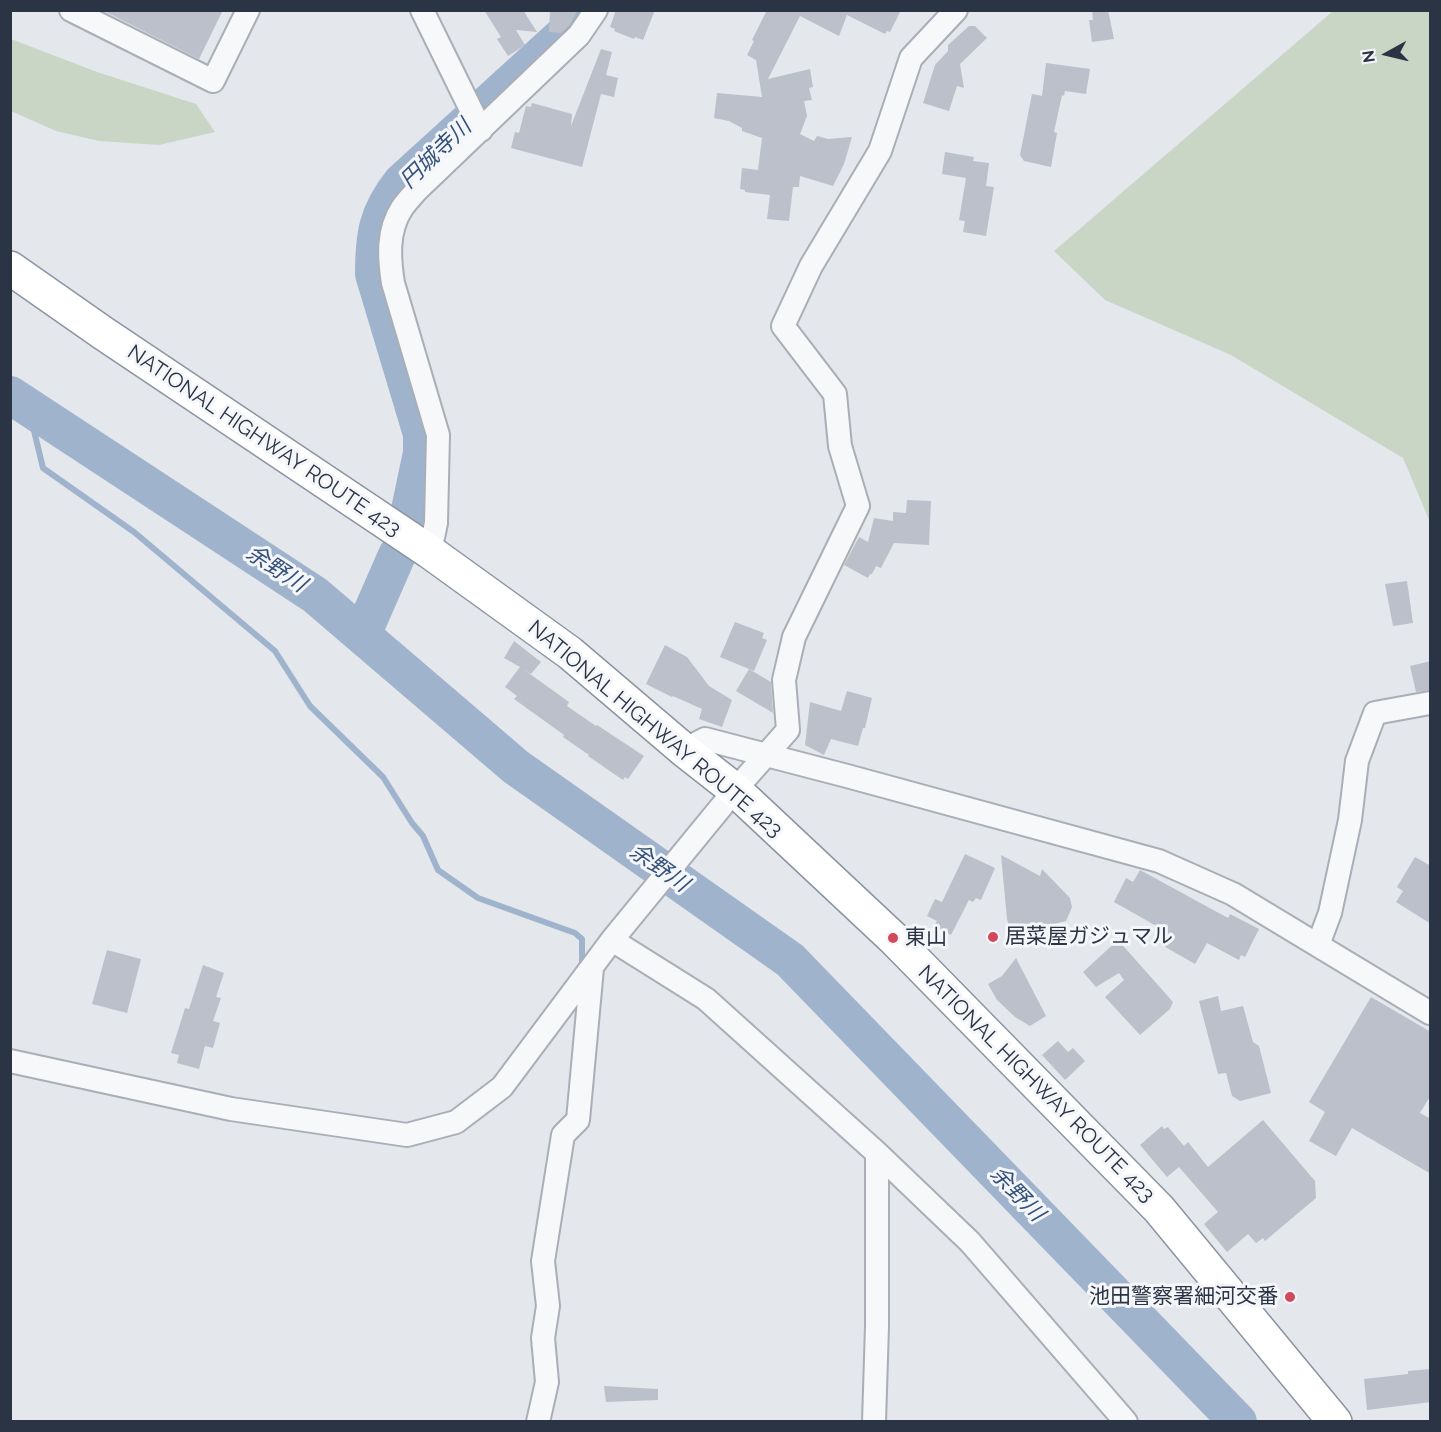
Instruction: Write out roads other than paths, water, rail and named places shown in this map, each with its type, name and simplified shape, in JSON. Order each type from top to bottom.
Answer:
[{"type":"highway","name":"NATIONAL HIGHWAY ROUTE 423","points":[[10,268],[430,552],[570,653],[684,750],[735,790],[892,938],[1159,1209],[1335,1422]]},
{"type":"street","points":[[71,10],[213,81],[248,10]]},
{"type":"street","points":[[422,10],[481,130]]},
{"type":"street","points":[[430,552],[436,523],[438,435],[393,283],[390,245],[393,227],[401,209],[417,190],[579,35],[596,10]]},
{"type":"street","points":[[10,1060],[231,1109],[407,1135],[456,1122],[502,1087],[617,935],[735,790],[788,730],[784,680],[794,637],[858,506],[840,446],[835,394],[783,326],[811,266],[880,151],[911,58],[956,10]]},
{"type":"street","points":[[1318,945],[1330,913],[1348,832],[1357,761],[1375,713],[1431,703]]},
{"type":"street","points":[[684,750],[705,740],[766,754],[1159,861],[1233,894],[1431,1013]]},
{"type":"street","points":[[617,935],[706,999],[876,1153],[970,1242],[1126,1422]]},
{"type":"street","points":[[538,1422],[547,1382],[543,1338],[548,1306],[543,1261],[563,1134],[578,1120],[592,968]]},
{"type":"street","points":[[874,1422],[877,1326],[876,1153]]},
{"type":"waterway","name":"円城寺川","points":[[410,510],[422,453],[422,434],[374,274],[376,236],[382,215],[402,182],[569,30],[579,17]]},
{"type":"waterway","name":"余野川","points":[[10,395],[315,595],[516,767],[790,960],[1238,1422]]},
{"type":"waterway","points":[[28,406],[43,468],[134,532],[275,651],[310,706],[383,777],[412,823],[423,836],[438,870],[478,898],[575,933],[582,939],[582,962]]},
{"type":"waterway","name":"円城寺川","points":[[362,635],[397,555]]},
{"type":"place","name":"居菜屋ガジュマル","points":[[993,937]]},
{"type":"place","name":"東山","points":[[893,938]]},
{"type":"place","name":"池田警察署細河交番","points":[[1290,1297]]}]
